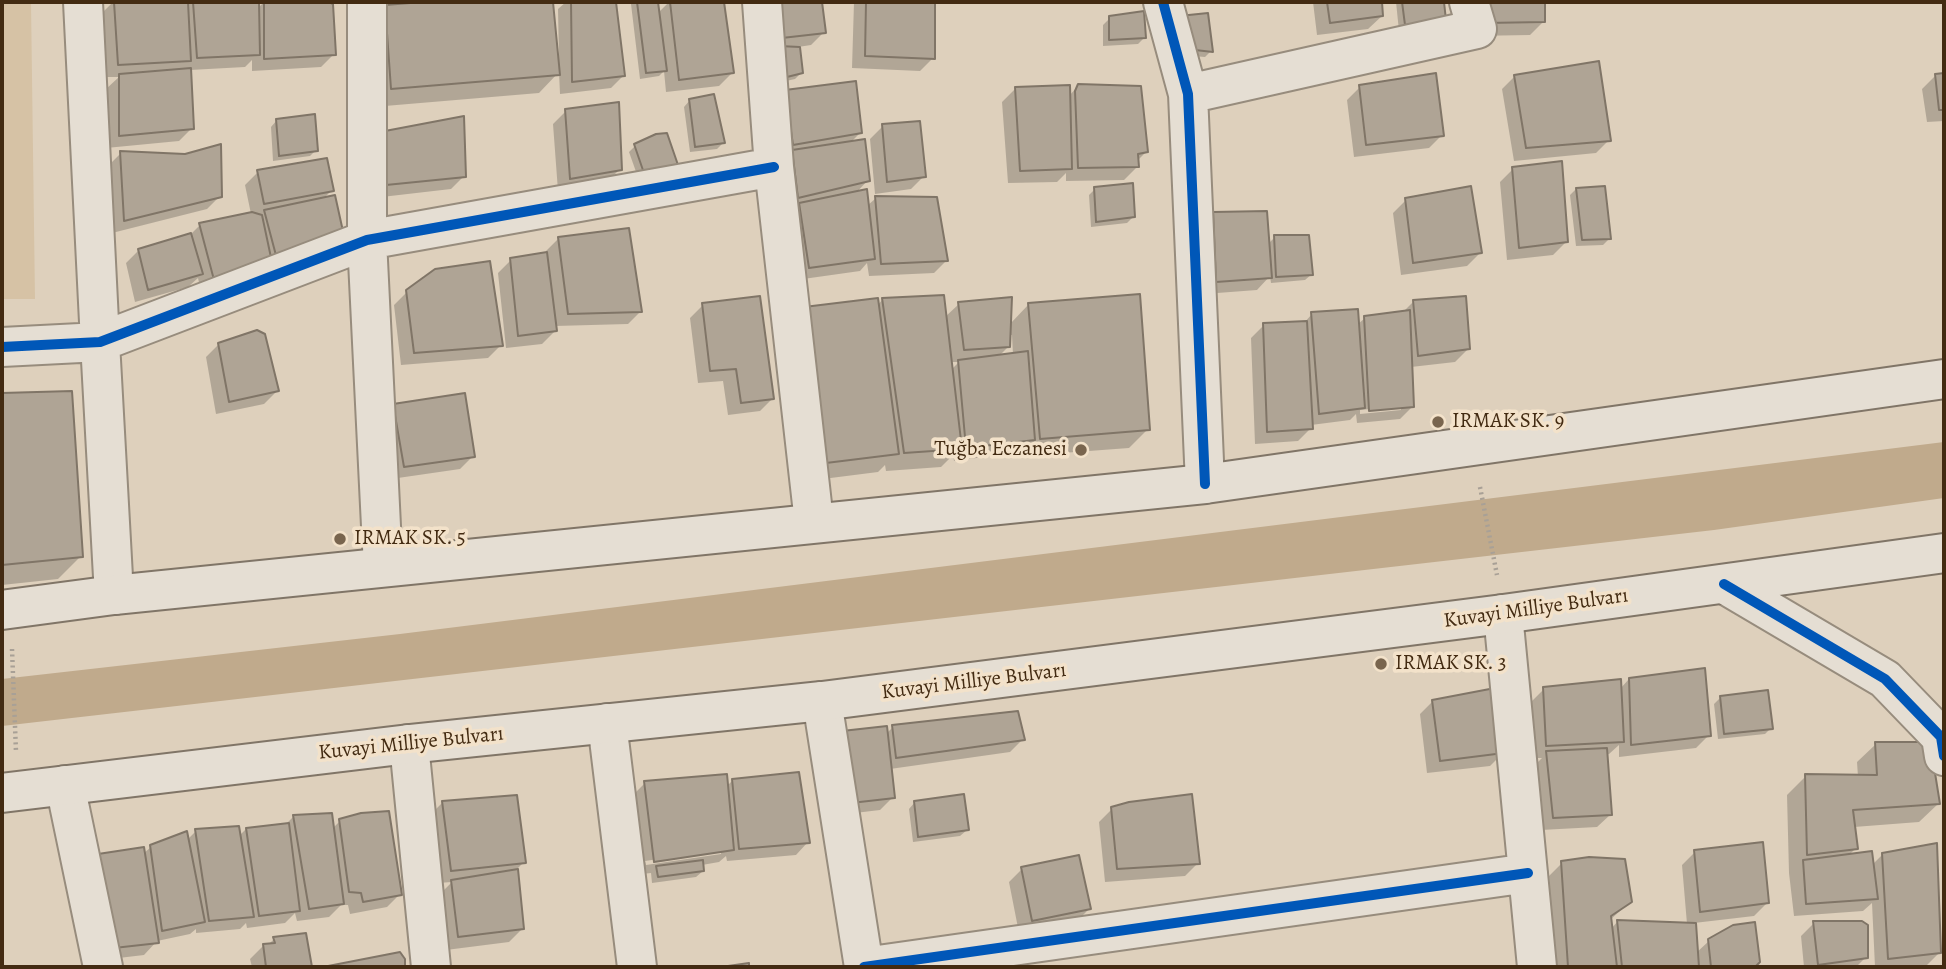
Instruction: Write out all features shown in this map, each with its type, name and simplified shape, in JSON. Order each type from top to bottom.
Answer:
[{"type":"street","points":[[83,2],[114,595]]},
{"type":"street","points":[[367,2],[367,240],[383,567]]},
{"type":"street","points":[[762,2],[774,167],[814,522]]},
{"type":"street","points":[[1163,2],[1188,94],[1205,484]]},
{"type":"street","points":[[1188,94],[1477,29],[1469,2]]},
{"type":"street","points":[[2,347],[100,342],[367,240],[774,167]]},
{"type":"street","points":[[6,626],[114,595],[1205,484],[1944,379]]},
{"type":"street","name":"Kuvayi Milliye Bulvarı","points":[[9,776],[65,785],[409,744],[822,701],[1503,614],[1944,553]]},
{"type":"street","points":[[1724,584],[1885,679],[1941,737],[1944,756]]},
{"type":"street","points":[[1503,614],[1537,967]]},
{"type":"street","points":[[822,701],[864,967],[1528,873]]},
{"type":"street","points":[[607,723],[637,967]]},
{"type":"street","points":[[409,744],[430,967]]},
{"type":"street","points":[[65,785],[103,967]]},
{"type":"path","points":[[1481,492],[1496,569]]},
{"type":"path","points":[[6,626],[9,776]]},
{"type":"shaded area","points":[[2,2],[31,2],[35,299],[2,299]]},
{"type":"shaded area","points":[[1944,442],[1944,498],[1714,530],[2,726],[2,679],[400,634]]},
{"type":"building","points":[[114,2],[188,2],[191,61],[118,65]]},
{"type":"building","points":[[193,2],[259,2],[260,55],[197,58]]},
{"type":"building","points":[[264,2],[333,4],[336,55],[264,59]]},
{"type":"building","points":[[423,2],[553,2],[560,75],[391,89],[385,5]]},
{"type":"building","points":[[571,2],[616,2],[625,76],[572,82]]},
{"type":"building","points":[[637,2],[658,2],[667,71],[646,73]]},
{"type":"building","points":[[670,2],[724,2],[734,73],[679,80]]},
{"type":"building","points":[[770,2],[822,2],[826,33],[773,39]]},
{"type":"building","points":[[866,2],[935,2],[935,59],[865,56]]},
{"type":"building","points":[[1327,2],[1382,2],[1383,16],[1330,23]]},
{"type":"building","points":[[1402,2],[1444,2],[1446,20],[1405,25]]},
{"type":"building","points":[[1484,2],[1545,2],[1545,22],[1485,23]]},
{"type":"building","points":[[1144,11],[1146,38],[1109,40],[1109,16]]},
{"type":"building","points":[[1208,13],[1213,52],[1186,49],[1179,16]]},
{"type":"building","points":[[779,46],[800,47],[803,73],[783,78]]},
{"type":"building","points":[[1599,61],[1611,141],[1526,148],[1514,75]]},
{"type":"building","points":[[191,68],[194,129],[119,136],[119,74]]},
{"type":"building","points":[[1436,73],[1444,136],[1366,145],[1359,85]]},
{"type":"building","points":[[1944,73],[1944,110],[1939,110],[1935,74]]},
{"type":"building","points":[[856,81],[862,133],[793,145],[785,90]]},
{"type":"building","points":[[1078,84],[1141,86],[1148,152],[1138,154],[1139,167],[1078,168],[1075,91]]},
{"type":"building","points":[[1070,85],[1072,169],[1020,171],[1015,87]]},
{"type":"building","points":[[714,94],[725,143],[695,147],[689,99]]},
{"type":"building","points":[[619,102],[622,170],[570,179],[565,109]]},
{"type":"building","points":[[315,114],[318,151],[279,156],[276,119]]},
{"type":"building","points":[[464,116],[466,177],[386,185],[385,131]]},
{"type":"building","points":[[920,121],[926,177],[887,182],[882,124]]},
{"type":"building","points":[[667,133],[678,165],[646,179],[634,144],[656,134]]},
{"type":"building","points":[[865,139],[870,181],[798,198],[792,150]]},
{"type":"building","points":[[221,144],[222,197],[124,221],[120,151],[185,154]]},
{"type":"building","points":[[327,158],[334,191],[264,204],[257,170]]},
{"type":"building","points":[[1562,161],[1568,242],[1519,248],[1512,167]]},
{"type":"building","points":[[1133,183],[1135,217],[1096,222],[1094,187]]},
{"type":"building","points":[[1471,186],[1482,253],[1413,263],[1405,198]]},
{"type":"building","points":[[1605,186],[1611,239],[1582,240],[1576,188]]},
{"type":"building","points":[[867,189],[875,259],[809,268],[799,203]]},
{"type":"building","points":[[335,195],[346,245],[278,263],[264,210]]},
{"type":"building","points":[[875,196],[937,197],[948,261],[881,264]]},
{"type":"building","points":[[1267,211],[1272,278],[1216,282],[1213,212]]},
{"type":"building","points":[[252,212],[262,215],[273,267],[214,280],[199,223]]},
{"type":"building","points":[[629,228],[642,312],[568,314],[558,237]]},
{"type":"building","points":[[191,233],[203,274],[148,290],[138,249]]},
{"type":"building","points":[[1274,235],[1309,235],[1313,275],[1276,277]]},
{"type":"building","points":[[547,252],[557,331],[518,336],[510,258]]},
{"type":"building","points":[[490,261],[503,346],[414,353],[406,290],[435,269]]},
{"type":"building","points":[[1140,294],[1150,430],[1040,439],[1028,303]]},
{"type":"building","points":[[944,295],[962,449],[904,453],[882,298]]},
{"type":"building","points":[[760,296],[774,399],[741,403],[736,369],[710,371],[702,303]]},
{"type":"building","points":[[1466,296],[1470,349],[1418,356],[1413,300]]},
{"type":"building","points":[[1012,297],[1010,347],[964,350],[958,302]]},
{"type":"building","points":[[878,298],[899,454],[826,463],[804,307]]},
{"type":"building","points":[[1358,309],[1365,408],[1319,414],[1311,312]]},
{"type":"building","points":[[1410,310],[1414,407],[1369,411],[1364,316]]},
{"type":"building","points":[[1307,321],[1313,429],[1267,432],[1263,323]]},
{"type":"building","points":[[257,330],[265,334],[279,391],[229,402],[218,343]]},
{"type":"building","points":[[1028,351],[1035,440],[966,448],[958,360]]},
{"type":"building","points":[[72,391],[83,557],[2,565],[2,393]]},
{"type":"building","points":[[465,393],[475,457],[404,467],[393,404]]},
{"type":"building","points":[[1705,668],[1711,736],[1631,745],[1629,678]]},
{"type":"building","points":[[1621,679],[1624,742],[1546,746],[1543,687]]},
{"type":"building","points":[[1495,688],[1504,753],[1440,761],[1432,700]]},
{"type":"building","points":[[1768,690],[1773,729],[1724,734],[1720,696]]},
{"type":"building","points":[[1018,711],[1025,740],[896,758],[892,725]]},
{"type":"building","points":[[887,726],[895,798],[851,803],[842,731]]},
{"type":"building","points":[[1875,742],[1930,742],[1940,804],[1853,810],[1858,849],[1807,855],[1805,774],[1877,775]]},
{"type":"building","points":[[1607,748],[1612,815],[1553,818],[1546,751]]},
{"type":"building","points":[[799,772],[810,843],[739,849],[732,779]]},
{"type":"building","points":[[727,774],[734,850],[654,862],[644,781]]},
{"type":"building","points":[[964,794],[969,830],[918,837],[914,801]]},
{"type":"building","points":[[1192,794],[1200,864],[1117,869],[1111,807]]},
{"type":"building","points":[[517,795],[526,863],[451,871],[442,801]]},
{"type":"building","points":[[389,811],[402,895],[363,902],[361,893],[349,892],[339,819],[361,813]]},
{"type":"building","points":[[332,813],[344,904],[309,909],[293,815]]},
{"type":"building","points":[[289,823],[300,911],[259,916],[246,828]]},
{"type":"building","points":[[239,826],[254,917],[209,921],[195,829]]},
{"type":"building","points":[[187,831],[205,922],[162,931],[150,845]]},
{"type":"building","points":[[1763,842],[1769,903],[1700,912],[1694,850]]},
{"type":"building","points":[[1937,843],[1941,953],[1888,959],[1882,853]]},
{"type":"building","points":[[144,847],[159,943],[105,949],[98,854]]},
{"type":"building","points":[[1872,851],[1878,899],[1806,904],[1803,860]]},
{"type":"building","points":[[1079,855],[1091,909],[1032,921],[1021,867]]},
{"type":"building","points":[[1589,857],[1625,859],[1632,902],[1611,916],[1617,967],[1568,967],[1561,861]]},
{"type":"building","points":[[703,860],[704,871],[658,877],[656,866]]},
{"type":"building","points":[[518,869],[524,929],[458,937],[451,880]]},
{"type":"building","points":[[1617,920],[1696,923],[1699,967],[1622,967]]},
{"type":"building","points":[[1813,921],[1862,921],[1868,925],[1868,958],[1818,965]]},
{"type":"building","points":[[1755,922],[1760,962],[1755,967],[1711,967],[1708,939],[1733,925]]},
{"type":"building","points":[[306,933],[312,967],[266,967],[263,944],[275,943],[273,937]]},
{"type":"building","points":[[400,952],[405,959],[405,967],[323,967]]},
{"type":"building","points":[[749,963],[749,967],[721,967]]},
{"type":"cycle path","points":[[1163,2],[1188,94],[1205,484]]},
{"type":"cycle path","points":[[2,347],[100,342],[367,240],[774,167]]},
{"type":"cycle path","points":[[1724,584],[1885,679],[1941,737],[1944,756]]},
{"type":"cycle path","points":[[864,967],[1528,873]]},
{"type":"place","name":"IRMAK SK. 9","points":[[1438,422]]},
{"type":"place","name":"Tuğba Eczanesi","points":[[1081,450]]},
{"type":"place","name":"IRMAK SK. 5","points":[[340,539]]},
{"type":"place","name":"IRMAK SK. 3","points":[[1381,664]]}]
